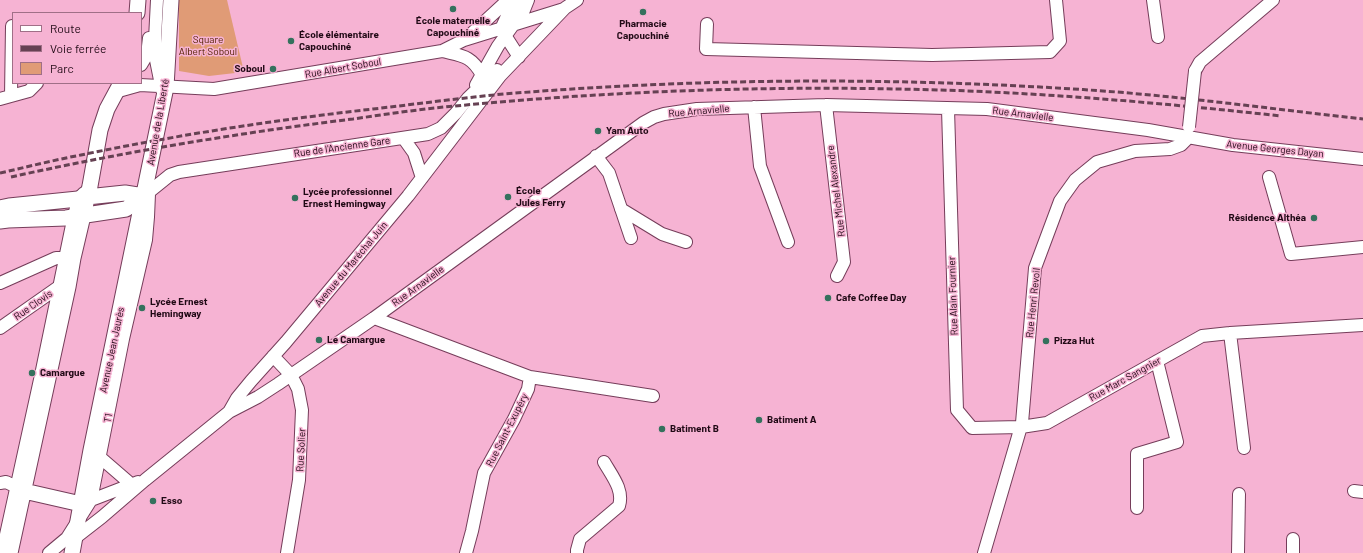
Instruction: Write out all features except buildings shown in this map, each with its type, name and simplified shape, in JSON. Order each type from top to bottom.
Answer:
[{"type":"main road","points":[[137,12],[138,0]]},
{"type":"main road","name":"Avenue de la Liberté","points":[[146,194],[163,103],[171,0]]},
{"type":"main road","points":[[10,553],[20,489],[78,216],[85,194],[100,130],[107,109],[120,86]]},
{"type":"main road","points":[[0,208],[85,194],[146,194]]},
{"type":"main road","points":[[0,222],[8,220],[78,216],[126,209],[146,194]]},
{"type":"main road","name":"Avenue Jean Jaurès","points":[[72,553],[78,523],[86,502],[96,454],[146,194]]},
{"type":"main road","points":[[20,489],[86,502]]},
{"type":"street","points":[[142,63],[147,55],[151,0]]},
{"type":"street","points":[[157,0],[155,39],[156,60],[164,87]]},
{"type":"street","points":[[464,40],[508,0]]},
{"type":"street","points":[[468,98],[498,46],[508,14],[518,0]]},
{"type":"street","points":[[514,25],[524,10],[528,0]]},
{"type":"street","name":"Avenue du Maréchal Juin","points":[[75,538],[229,412],[237,398],[251,381],[274,356],[422,178],[500,76],[565,8],[577,0]]},
{"type":"street","points":[[707,24],[706,49],[932,55],[1050,52],[1060,41],[1056,0]]},
{"type":"street","points":[[1153,0],[1158,36]]},
{"type":"street","points":[[1188,132],[1195,71],[1200,62],[1273,0]]},
{"type":"street","points":[[503,33],[514,25],[565,8]]},
{"type":"street","points":[[8,26],[6,98],[29,91],[36,84]]},
{"type":"street","points":[[503,33],[519,57]]},
{"type":"street","name":"Rue Albert Soboul","points":[[120,86],[140,85],[214,89],[442,51],[464,40],[503,33]]},
{"type":"street","points":[[442,51],[472,60],[482,75]]},
{"type":"street","name":"Rue de l'Ancienne Gare","points":[[146,194],[170,175],[180,172],[428,134],[441,128],[499,67],[519,57]]},
{"type":"street","name":"Rue Arnavielle","points":[[229,412],[291,375],[374,318],[643,123],[654,117],[674,111],[697,108],[826,105],[987,109],[1148,130],[1188,132]]},
{"type":"street","name":"Rue Michel Alexandre","points":[[826,105],[844,262],[837,276]]},
{"type":"street","points":[[754,107],[760,166],[788,242]]},
{"type":"street","name":"Rue Alain Fournier","points":[[948,109],[957,410],[972,428],[1021,426]]},
{"type":"street","name":"Avenue Georges Dayan","points":[[1188,132],[1234,145],[1363,159]]},
{"type":"street","name":"Rue Henri Revoil","points":[[984,553],[1021,426],[1035,268],[1060,201],[1075,180],[1098,162],[1135,152],[1170,149],[1181,145],[1188,132]]},
{"type":"street","points":[[404,138],[414,152],[422,178]]},
{"type":"street","points":[[596,156],[608,173],[631,238]]},
{"type":"street","points":[[1269,177],[1292,254],[1363,246]]},
{"type":"street","points":[[621,209],[662,234],[686,242]]},
{"type":"street","points":[[0,283],[56,258],[69,257]]},
{"type":"street","name":"Rue Clovis","points":[[0,328],[64,287]]},
{"type":"street","points":[[374,318],[530,377],[653,396]]},
{"type":"street","name":"Rue Marc Sangnier","points":[[1021,426],[1047,423],[1202,336],[1363,325]]},
{"type":"street","points":[[1230,333],[1244,448]]},
{"type":"street","name":"Rue Solier","points":[[274,356],[291,375],[298,389],[302,410],[299,480],[287,553]]},
{"type":"street","points":[[1136,508],[1137,454],[1177,442],[1158,361]]},
{"type":"street","name":"Rue Saint-Exupéry","points":[[466,553],[484,473],[514,419],[528,389],[530,377]]},
{"type":"street","points":[[96,454],[132,485]]},
{"type":"street","points":[[577,553],[580,539],[619,506],[621,498],[620,489],[604,462]]},
{"type":"street","name":"Avenue du Maréchal Juin","points":[[86,502],[145,480]]},
{"type":"street","points":[[0,483],[6,482],[20,489],[2,553]]},
{"type":"street","points":[[1238,553],[1239,494]]},
{"type":"street","points":[[49,553],[68,538],[78,523]]},
{"type":"street","points":[[1293,539],[1293,553]]},
{"type":"green space","name":"Square Albert Soboul","points":[[179,0],[227,0],[244,72],[209,76],[179,71]]},
{"type":"railway","points":[[0,173],[61,159],[153,141],[300,118],[504,94],[723,82],[869,81],[1089,90],[1226,103],[1363,119]]},
{"type":"railway","points":[[11,177],[139,151],[310,124],[442,107],[565,97],[676,91],[842,88],[994,92],[1186,106],[1281,116]]},
{"type":"place","name":"École maternelle Capouchiné","points":[[453,9]]},
{"type":"place","name":"Pharmacie Capouchiné","points":[[643,12]]},
{"type":"place","name":"École élémentaire Capouchiné","points":[[291,41]]},
{"type":"place","name":"Soboul","points":[[273,69]]},
{"type":"place","name":"Yam Auto","points":[[598,131]]},
{"type":"place","name":"École Jules Ferry","points":[[508,197]]},
{"type":"place","name":"Lycée professionnel Ernest Hemingway","points":[[295,198]]},
{"type":"place","name":"Résidence Althéa","points":[[1314,218]]},
{"type":"place","name":"Cafe Coffee Day","points":[[828,298]]},
{"type":"place","name":"Lycée Ernest Hemingway","points":[[142,308]]},
{"type":"place","name":"Le Camargue","points":[[319,340]]},
{"type":"place","name":"Pizza Hut","points":[[1046,341]]},
{"type":"place","name":"Camargue","points":[[32,373]]},
{"type":"place","name":"Batiment A","points":[[759,420]]},
{"type":"place","name":"Batiment B","points":[[662,429]]},
{"type":"place","name":"Esso","points":[[153,501]]}]
